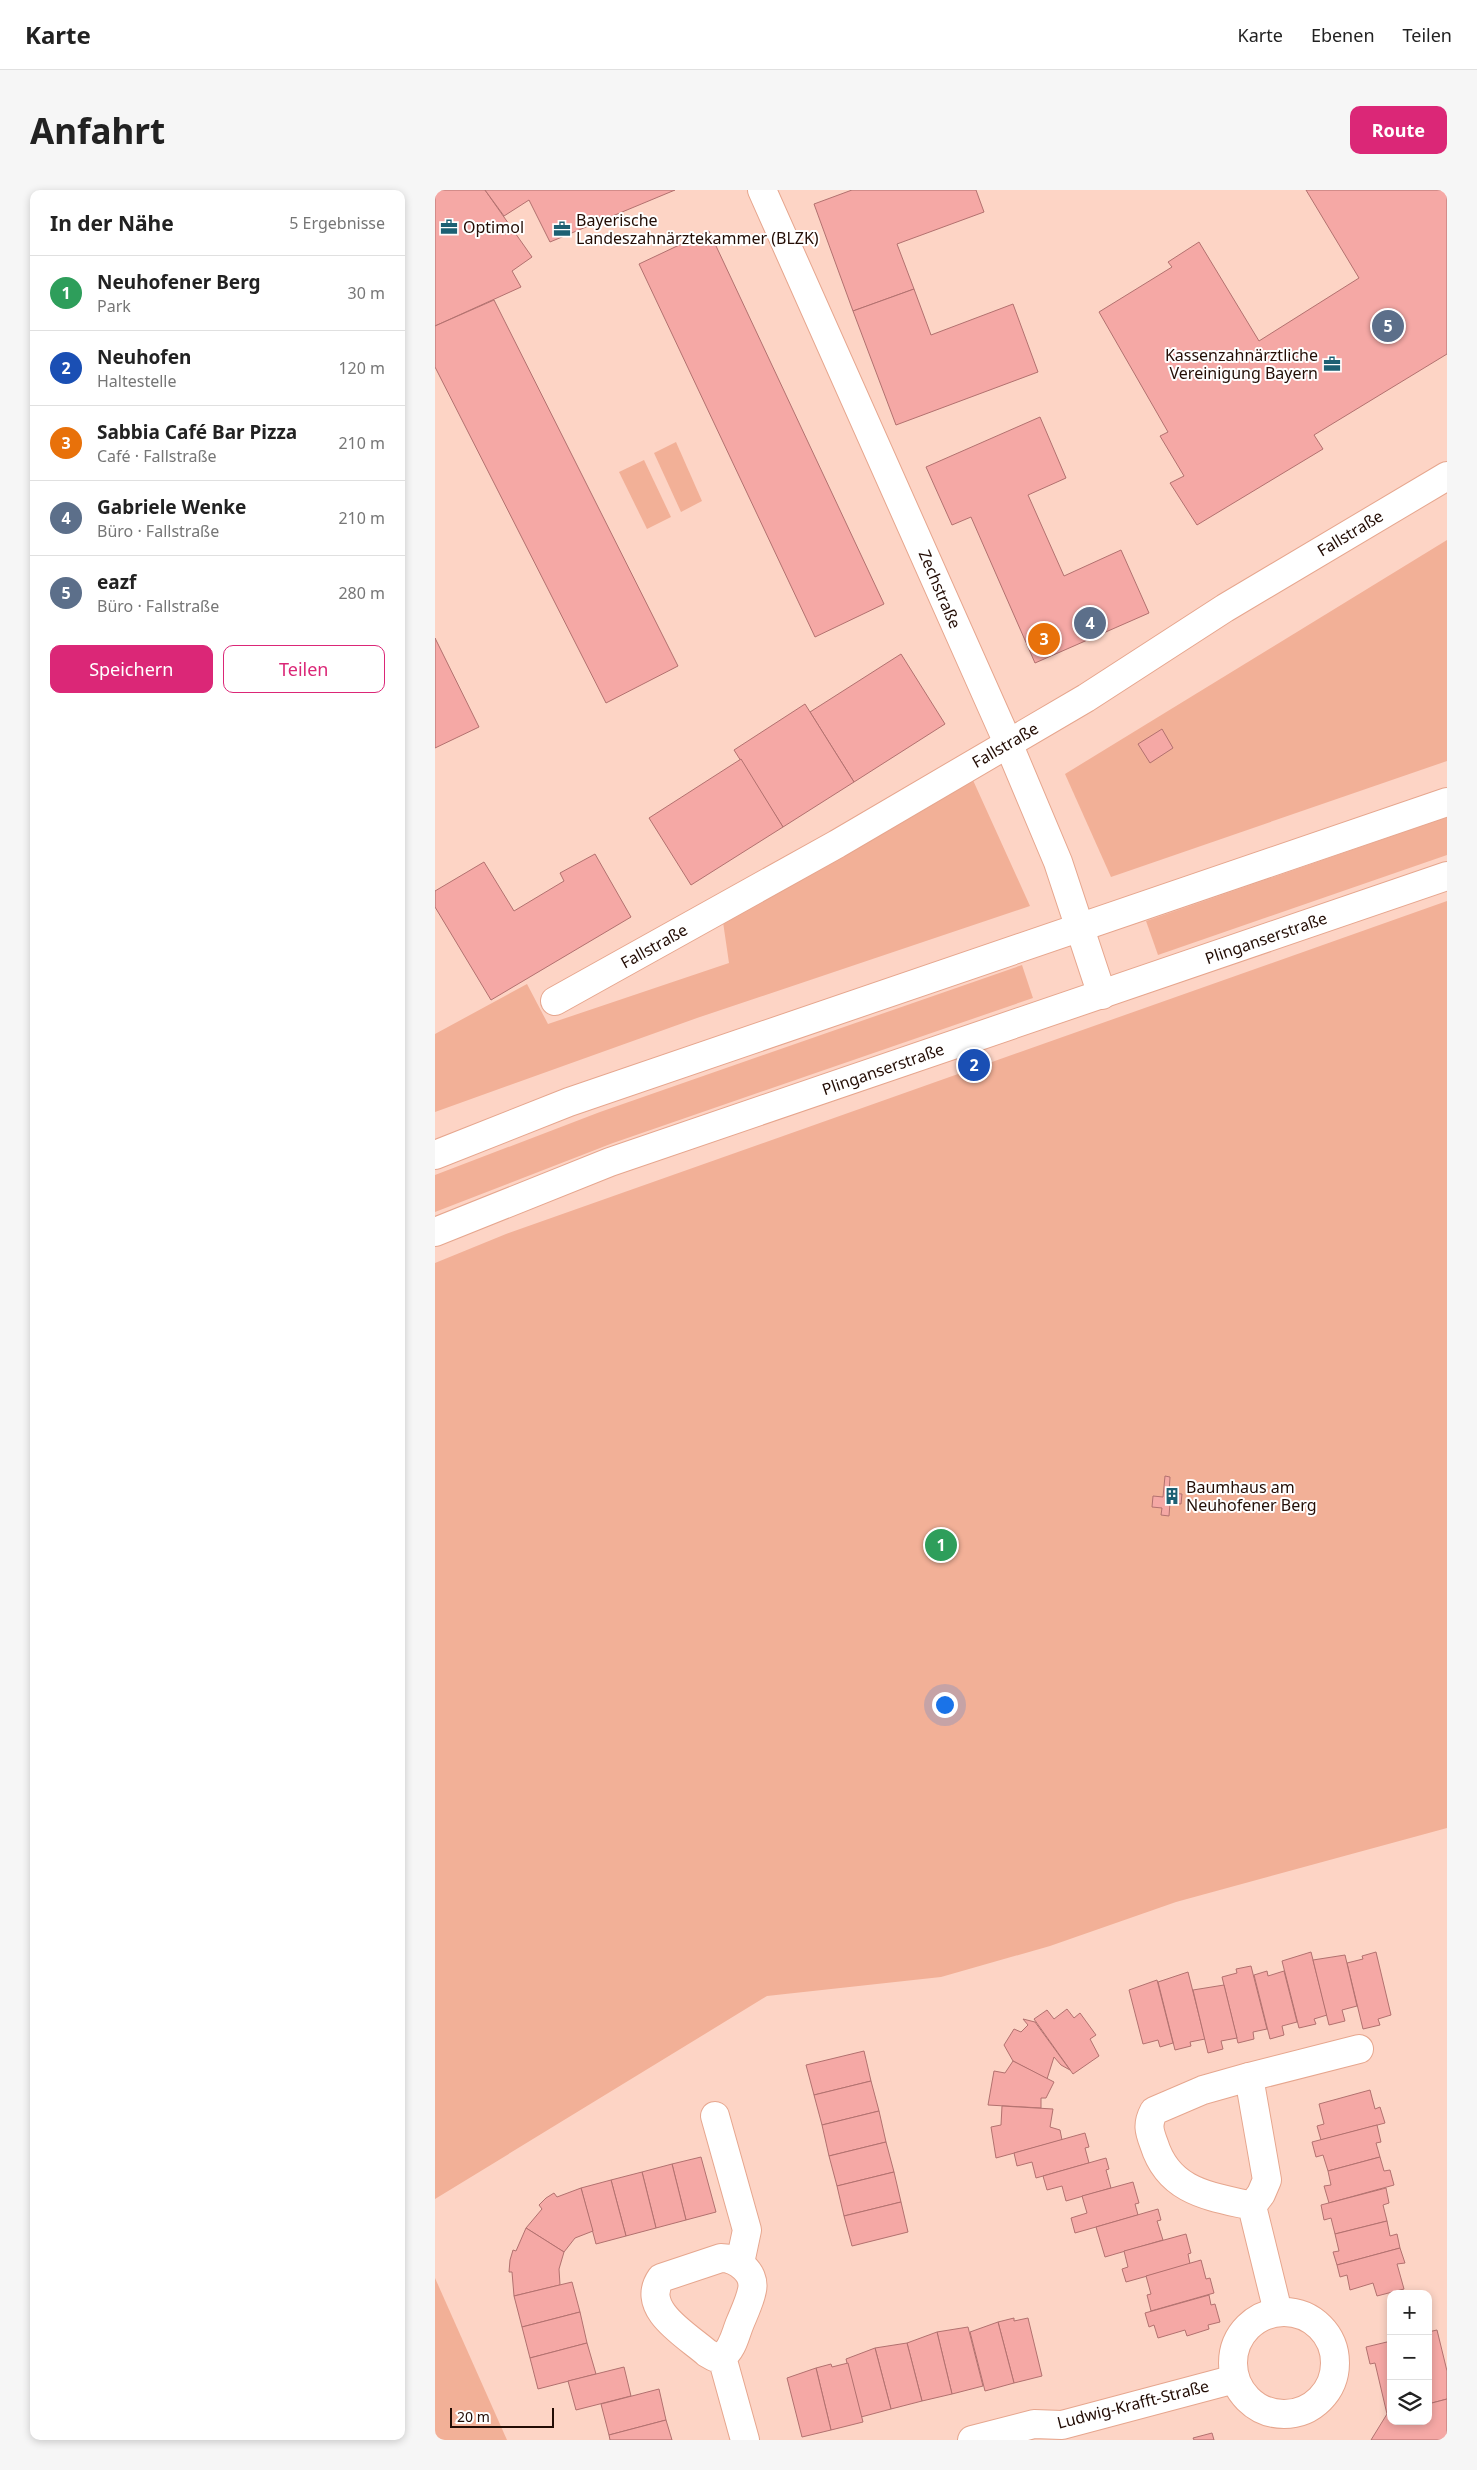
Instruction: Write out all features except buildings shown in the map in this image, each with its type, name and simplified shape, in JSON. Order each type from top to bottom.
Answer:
[{"type":"street","name":"Zechstraße","points":[[763,190],[1008,743],[1057,862],[1102,995]]},
{"type":"street","name":"Fallstraße","points":[[555,1001],[837,844],[1085,698],[1225,608],[1447,476]]},
{"type":"street","points":[[435,1155],[569,1102],[1447,802]]},
{"type":"street","name":"Plinganserstraße","points":[[435,1232],[610,1162],[1447,876]]},
{"type":"street","points":[[1252,2206],[1185,2187],[1176,2180],[1166,2169],[1155,2150],[1148,2124],[1154,2112],[1161,2107],[1203,2090],[1359,2049]]},
{"type":"street","points":[[1249,2077],[1267,2180],[1261,2194],[1252,2206]]},
{"type":"street","points":[[715,2116],[747,2230],[740,2263]]},
{"type":"street","points":[[1252,2206],[1278,2312]]},
{"type":"street","points":[[721,2258],[740,2263],[748,2272],[753,2288],[731,2346],[722,2357],[714,2357],[707,2353],[662,2314],[656,2304],[656,2284],[667,2275],[721,2258]]},
{"type":"street","points":[[1278,2312],[1291,2312],[1305,2316],[1317,2323],[1326,2333],[1334,2349],[1336,2366],[1332,2383],[1322,2398],[1308,2409],[1292,2414],[1277,2414],[1251,2403],[1235,2379],[1233,2364],[1235,2349],[1241,2336],[1257,2320],[1278,2312]]},
{"type":"street","points":[[722,2357],[745,2440]]},
{"type":"street","name":"Ludwig-Krafft-Straße","points":[[972,2440],[1034,2424],[1062,2425],[1235,2379]]},
{"type":"shaded area","points":[[676,442],[702,501],[681,512],[654,453]]},
{"type":"shaded area","points":[[644,460],[671,517],[647,529],[619,472]]},
{"type":"shaded area","points":[[1447,540],[1447,761],[1111,877],[1065,774]]},
{"type":"shaded area","points":[[972,778],[1030,906],[697,1018],[435,1112],[435,1034],[527,984],[548,1024],[729,963],[723,922]]},
{"type":"shaded area","points":[[1447,817],[1447,855],[1158,955],[1146,921]]},
{"type":"shaded area","points":[[1447,901],[1447,1828],[1176,1902],[1050,1946],[941,1977],[767,1996],[435,2199],[435,1263],[506,1234]]},
{"type":"shaded area","points":[[1022,965],[1033,998],[613,1143],[435,1212],[435,1175],[600,1112]]},
{"type":"shaded area","points":[[435,2278],[507,2440],[435,2440]]},
{"type":"place","name":"Optimol","points":[[449,227]]},
{"type":"place","name":"Bayerische Landeszahnärztekammer (BLZK)","points":[[562,229]]},
{"type":"place","name":"eazf","points":[[1388,326]]},
{"type":"place","name":"Kassenzahnärztliche Vereinigung Bayern","points":[[1332,364]]},
{"type":"place","name":"Gabriele Wenke","points":[[1090,623]]},
{"type":"place","name":"Sabbia Café Bar Pizza","points":[[1044,639]]},
{"type":"place","name":"Neuhofen","points":[[974,1065]]},
{"type":"place","name":"Baumhaus am Neuhofener Berg","points":[[1172,1496]]},
{"type":"place","name":"Neuhofener Berg","points":[[941,1545]]}]
